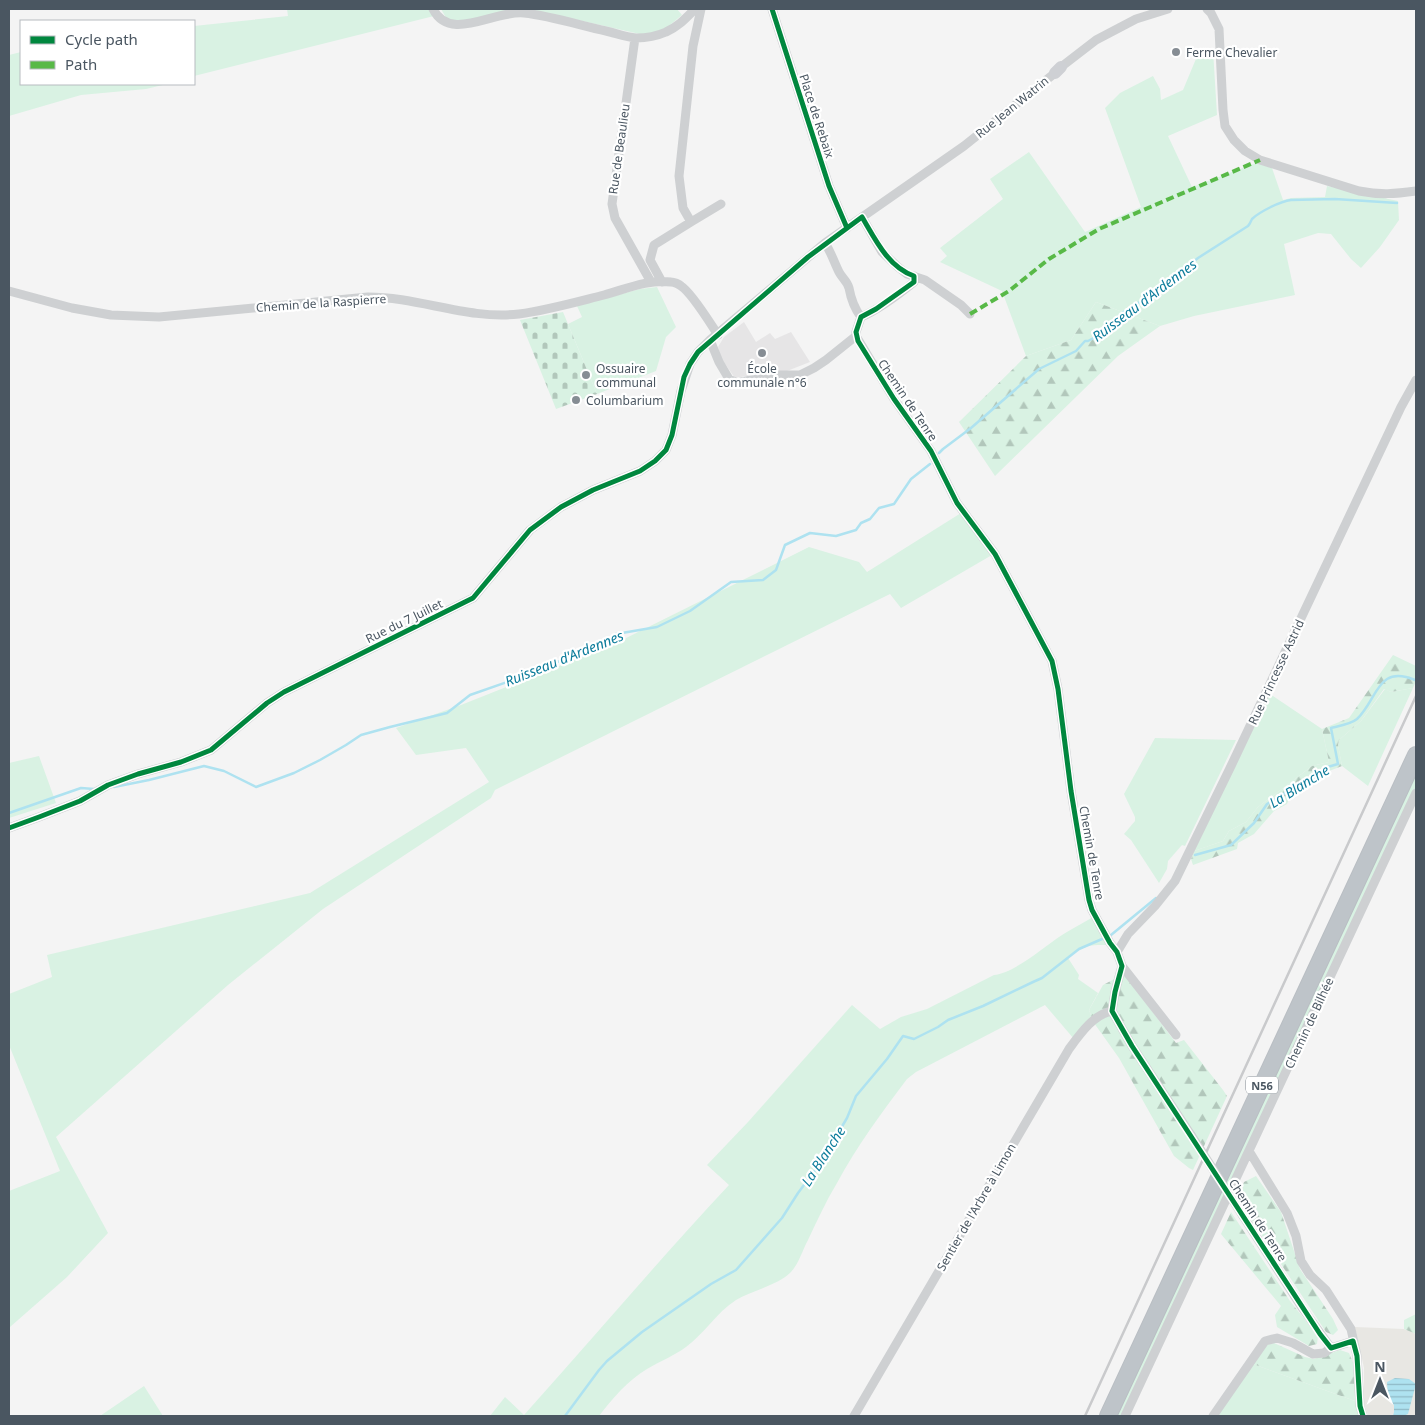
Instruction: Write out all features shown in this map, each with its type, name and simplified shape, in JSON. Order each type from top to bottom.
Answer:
[{"type":"highway","name":"N56","points":[[1108,1416],[1416,754]]},
{"type":"street","points":[[433,9],[446,23],[455,25],[464,25],[506,13],[523,13],[557,19],[635,38],[666,32],[678,25],[696,9]]},
{"type":"street","points":[[691,222],[683,208],[679,176],[694,46],[701,9]]},
{"type":"street","name":"Place de Rebaix","points":[[772,9],[829,186],[847,228]]},
{"type":"street","name":"Rue Jean Watrin","points":[[862,217],[964,146],[1096,40],[1136,19],[1168,9]]},
{"type":"street","points":[[1207,9],[1219,29],[1225,126],[1234,140],[1245,150],[1260,160],[1375,194],[1416,191]]},
{"type":"street","name":"Rue de Beaulieu","points":[[635,38],[612,204],[615,218],[650,282]]},
{"type":"street","points":[[662,282],[650,260],[654,245],[721,204]]},
{"type":"street","points":[[714,338],[825,243],[862,217],[882,252],[907,274],[925,280],[970,314]]},
{"type":"street","points":[[825,243],[840,274],[844,277],[853,305],[862,316]]},
{"type":"street","points":[[856,336],[862,316],[876,309],[914,282],[914,276]]},
{"type":"street","name":"Chemin de la Raspierre","points":[[9,291],[72,308],[121,315],[159,317],[368,297],[388,297],[471,312],[518,314],[571,304],[650,282],[672,282],[682,286],[693,300],[714,338],[718,362],[729,379],[736,382],[774,375],[800,375],[826,360],[856,336]]},
{"type":"street","name":"Chemin de Tenre","points":[[856,336],[894,400],[931,451],[956,503],[995,554],[1052,661],[1058,690],[1071,791],[1092,910],[1107,938],[1118,952],[1122,966],[1176,1035]]},
{"type":"street","name":"Rue du 7 Juillet","points":[[9,828],[80,801],[108,785],[181,762],[211,750],[267,702],[284,692],[473,598],[530,530],[561,507],[593,490],[640,471],[655,461],[666,450],[672,434],[684,378],[698,352],[714,338]]},
{"type":"street","name":"Rue Princesse Astrid","points":[[1118,952],[1128,934],[1155,906],[1175,881],[1416,380]]},
{"type":"street","name":"Chemin de Bilhée","points":[[1125,1416],[1416,793]]},
{"type":"street","points":[[1112,1011],[1116,984],[1122,966]]},
{"type":"street","name":"Chemin de Tenre","points":[[1112,1011],[1132,1046],[1303,1309],[1331,1348]]},
{"type":"street","name":"Sentier de l'Arbre à Limon","points":[[854,1416],[1069,1049],[1097,1017],[1112,1011]]},
{"type":"street","name":"Chemin de Tenre","points":[[1249,1151],[1287,1213],[1296,1236],[1301,1261],[1310,1275],[1326,1290],[1351,1329],[1352,1341],[1357,1356],[1360,1406],[1363,1416]]},
{"type":"street","points":[[1213,1416],[1265,1341],[1277,1338],[1293,1343],[1313,1354],[1324,1353],[1331,1348],[1352,1341]]},
{"type":"shaded area","name":"École communale n°6","points":[[744,322],[756,342],[770,333],[775,339],[791,332],[810,362],[787,371],[735,378],[721,358],[718,347],[724,337]]},
{"type":"shaded area","points":[[1355,1327],[1404,1329],[1416,1334],[1416,1416],[1368,1416],[1364,1403],[1364,1368]]},
{"type":"green space","points":[[287,9],[431,9],[434,16],[195,76],[195,26],[288,16]]},
{"type":"green space","points":[[441,9],[523,9],[464,23],[448,21]]},
{"type":"green space","points":[[523,9],[677,9],[682,15],[664,30],[644,35]]},
{"type":"green space","points":[[1213,50],[1217,115],[1168,136],[1192,187],[1256,163],[1272,168],[1283,200],[1325,197],[1327,186],[1398,201],[1399,220],[1380,247],[1361,268],[1351,259],[1331,234],[1318,233],[1284,244],[1295,295],[1194,316],[1160,326],[1096,302],[1071,340],[1026,356],[1002,291],[940,262],[947,256],[940,248],[1003,199],[990,179],[1029,152],[1085,232],[1141,207],[1105,108],[1120,93],[1153,76],[1160,89],[1161,100],[1183,90],[1198,54]]},
{"type":"green space","points":[[20,52],[20,85],[163,85],[146,89],[81,95],[9,116],[9,55]]},
{"type":"green space","points":[[657,287],[676,327],[666,337],[656,371],[597,394],[568,324],[582,317],[577,306],[640,289]]},
{"type":"green space","points":[[1096,302],[1160,326],[1118,356],[995,476],[959,422],[1026,356],[1071,340]]},
{"type":"green space","points":[[563,312],[597,394],[556,409],[520,320]]},
{"type":"green space","points":[[961,513],[992,555],[901,608],[890,594],[495,790],[491,798],[323,909],[228,985],[56,1137],[108,1233],[67,1277],[10,1327],[9,1191],[60,1171],[9,1045],[9,994],[52,977],[47,955],[310,893],[489,782],[466,748],[416,755],[396,728],[461,705],[612,645],[809,547],[859,562],[867,572]]},
{"type":"green space","points":[[1393,655],[1416,666],[1416,681],[1413,688],[1391,692],[1384,689],[1361,721],[1339,740],[1338,745],[1342,766],[1324,773],[1290,797],[1287,804],[1274,811],[1254,834],[1238,843],[1237,849],[1193,865],[1191,859],[1194,851],[1223,841],[1229,831],[1246,822],[1258,807],[1312,766],[1329,762],[1322,729],[1349,718]]},
{"type":"green space","points":[[1413,688],[1368,786],[1342,766],[1338,745],[1339,740],[1361,721],[1385,689],[1391,692]]},
{"type":"green space","points":[[1270,694],[1322,729],[1329,762],[1312,766],[1258,807],[1246,822],[1229,831],[1223,841],[1194,851]]},
{"type":"green space","points":[[1155,738],[1236,740],[1185,846],[1182,845],[1168,861],[1167,869],[1159,883],[1131,840],[1124,834],[1135,821],[1135,817],[1124,794]]},
{"type":"green space","points":[[39,756],[56,803],[9,818],[9,763]]},
{"type":"green space","points":[[1416,773],[1416,786],[1122,1416],[1115,1416]]},
{"type":"green space","points":[[1093,917],[1107,945],[1086,947],[1078,950],[1068,958],[1079,975],[1078,979],[1098,993],[1089,1010],[1092,1018],[1074,1039],[1045,1005],[916,1072],[907,1079],[870,1130],[845,1169],[825,1204],[798,1262],[790,1273],[779,1281],[742,1297],[729,1305],[686,1347],[647,1369],[627,1384],[599,1416],[490,1416],[505,1397],[524,1415],[729,1185],[707,1165],[748,1122],[852,1005],[880,1029],[901,1017],[927,1009],[994,975],[1010,970],[1063,934]]},
{"type":"green space","points":[[1124,974],[1176,1043],[1184,1040],[1227,1096],[1193,1170],[1174,1156],[1119,1058],[1094,1023],[1089,1010],[1103,985]]},
{"type":"green space","points":[[1256,1176],[1281,1212],[1300,1269],[1333,1319],[1338,1330],[1333,1335],[1326,1332],[1238,1199],[1244,1182]]},
{"type":"green space","points":[[1231,1212],[1290,1301],[1318,1336],[1317,1344],[1309,1346],[1277,1327],[1275,1315],[1281,1306],[1221,1234]]},
{"type":"green space","points":[[1416,1314],[1416,1334],[1404,1329],[1404,1320]]},
{"type":"green space","points":[[1274,1343],[1314,1359],[1340,1350],[1349,1353],[1354,1365],[1355,1401],[1253,1364],[1266,1345]]},
{"type":"green space","points":[[1253,1364],[1355,1401],[1360,1416],[1217,1416]]},
{"type":"green space","points":[[144,1386],[163,1416],[100,1416]]},
{"type":"water","points":[[1395,1378],[1409,1379],[1416,1384],[1408,1414],[1403,1416],[1393,1416],[1394,1405],[1388,1400],[1387,1382]]},
{"type":"waterway","name":"Ruisseau d'Ardennes","points":[[939,453],[1039,369],[1076,351],[1085,341],[1103,333],[1125,311],[1150,297],[1161,284],[1248,226],[1255,216],[1265,210],[1291,200],[1335,199],[1397,203]]},
{"type":"waterway","name":"Ruisseau d'Ardennes","points":[[114,787],[204,766],[224,771],[256,787],[294,773],[320,760],[361,735],[447,713],[470,695],[513,680],[532,669],[544,667],[578,654],[606,642],[616,634],[657,627],[690,611],[731,582],[763,580],[776,570],[785,545],[810,533],[836,536],[856,530],[861,523],[870,519],[879,508],[894,504],[911,479],[930,464]]},
{"type":"waterway","name":"La Blanche","points":[[1195,855],[1231,845],[1254,823],[1267,804],[1290,790],[1308,783],[1324,768],[1338,764],[1331,728],[1348,724],[1357,719],[1385,680],[1402,676],[1415,680]]},
{"type":"waterway","name":"Ruisseau d'Ardennes","points":[[9,813],[81,788],[94,789]]},
{"type":"waterway","points":[[1111,935],[1156,898]]},
{"type":"waterway","name":"La Blanche","points":[[565,1416],[607,1361],[642,1332],[711,1284],[736,1270],[782,1218],[819,1165],[847,1118],[856,1096],[887,1059],[903,1036],[914,1039],[948,1020],[1042,978],[1079,949],[1102,939]]},
{"type":"railway","points":[[1085,1416],[1416,696]]},
{"type":"marked path","points":[[970,314],[1009,291],[1049,259],[1099,229],[1260,160]]},
{"type":"cycle path","points":[[772,9],[829,186],[847,228]]},
{"type":"cycle path","points":[[9,828],[80,801],[108,785],[181,762],[211,750],[267,703],[284,692],[473,598],[530,530],[561,507],[593,490],[640,471],[655,461],[666,450],[672,435],[684,377],[698,352],[808,257],[862,217],[883,251],[897,266],[914,276],[914,282],[876,309],[861,317],[856,332],[858,341],[894,399],[931,451],[957,503],[995,554],[1052,661],[1058,689],[1071,791],[1089,900],[1092,910],[1117,952],[1122,966],[1112,1011],[1132,1046],[1320,1334],[1331,1348],[1353,1341],[1357,1356],[1360,1406],[1363,1416]]},
{"type":"place","name":"Ferme Chevalier","points":[[1176,52]]},
{"type":"place","name":"École communale n°6","points":[[762,353]]},
{"type":"place","name":"Ossuaire communal","points":[[586,375]]},
{"type":"place","name":"Columbarium","points":[[576,400]]}]
